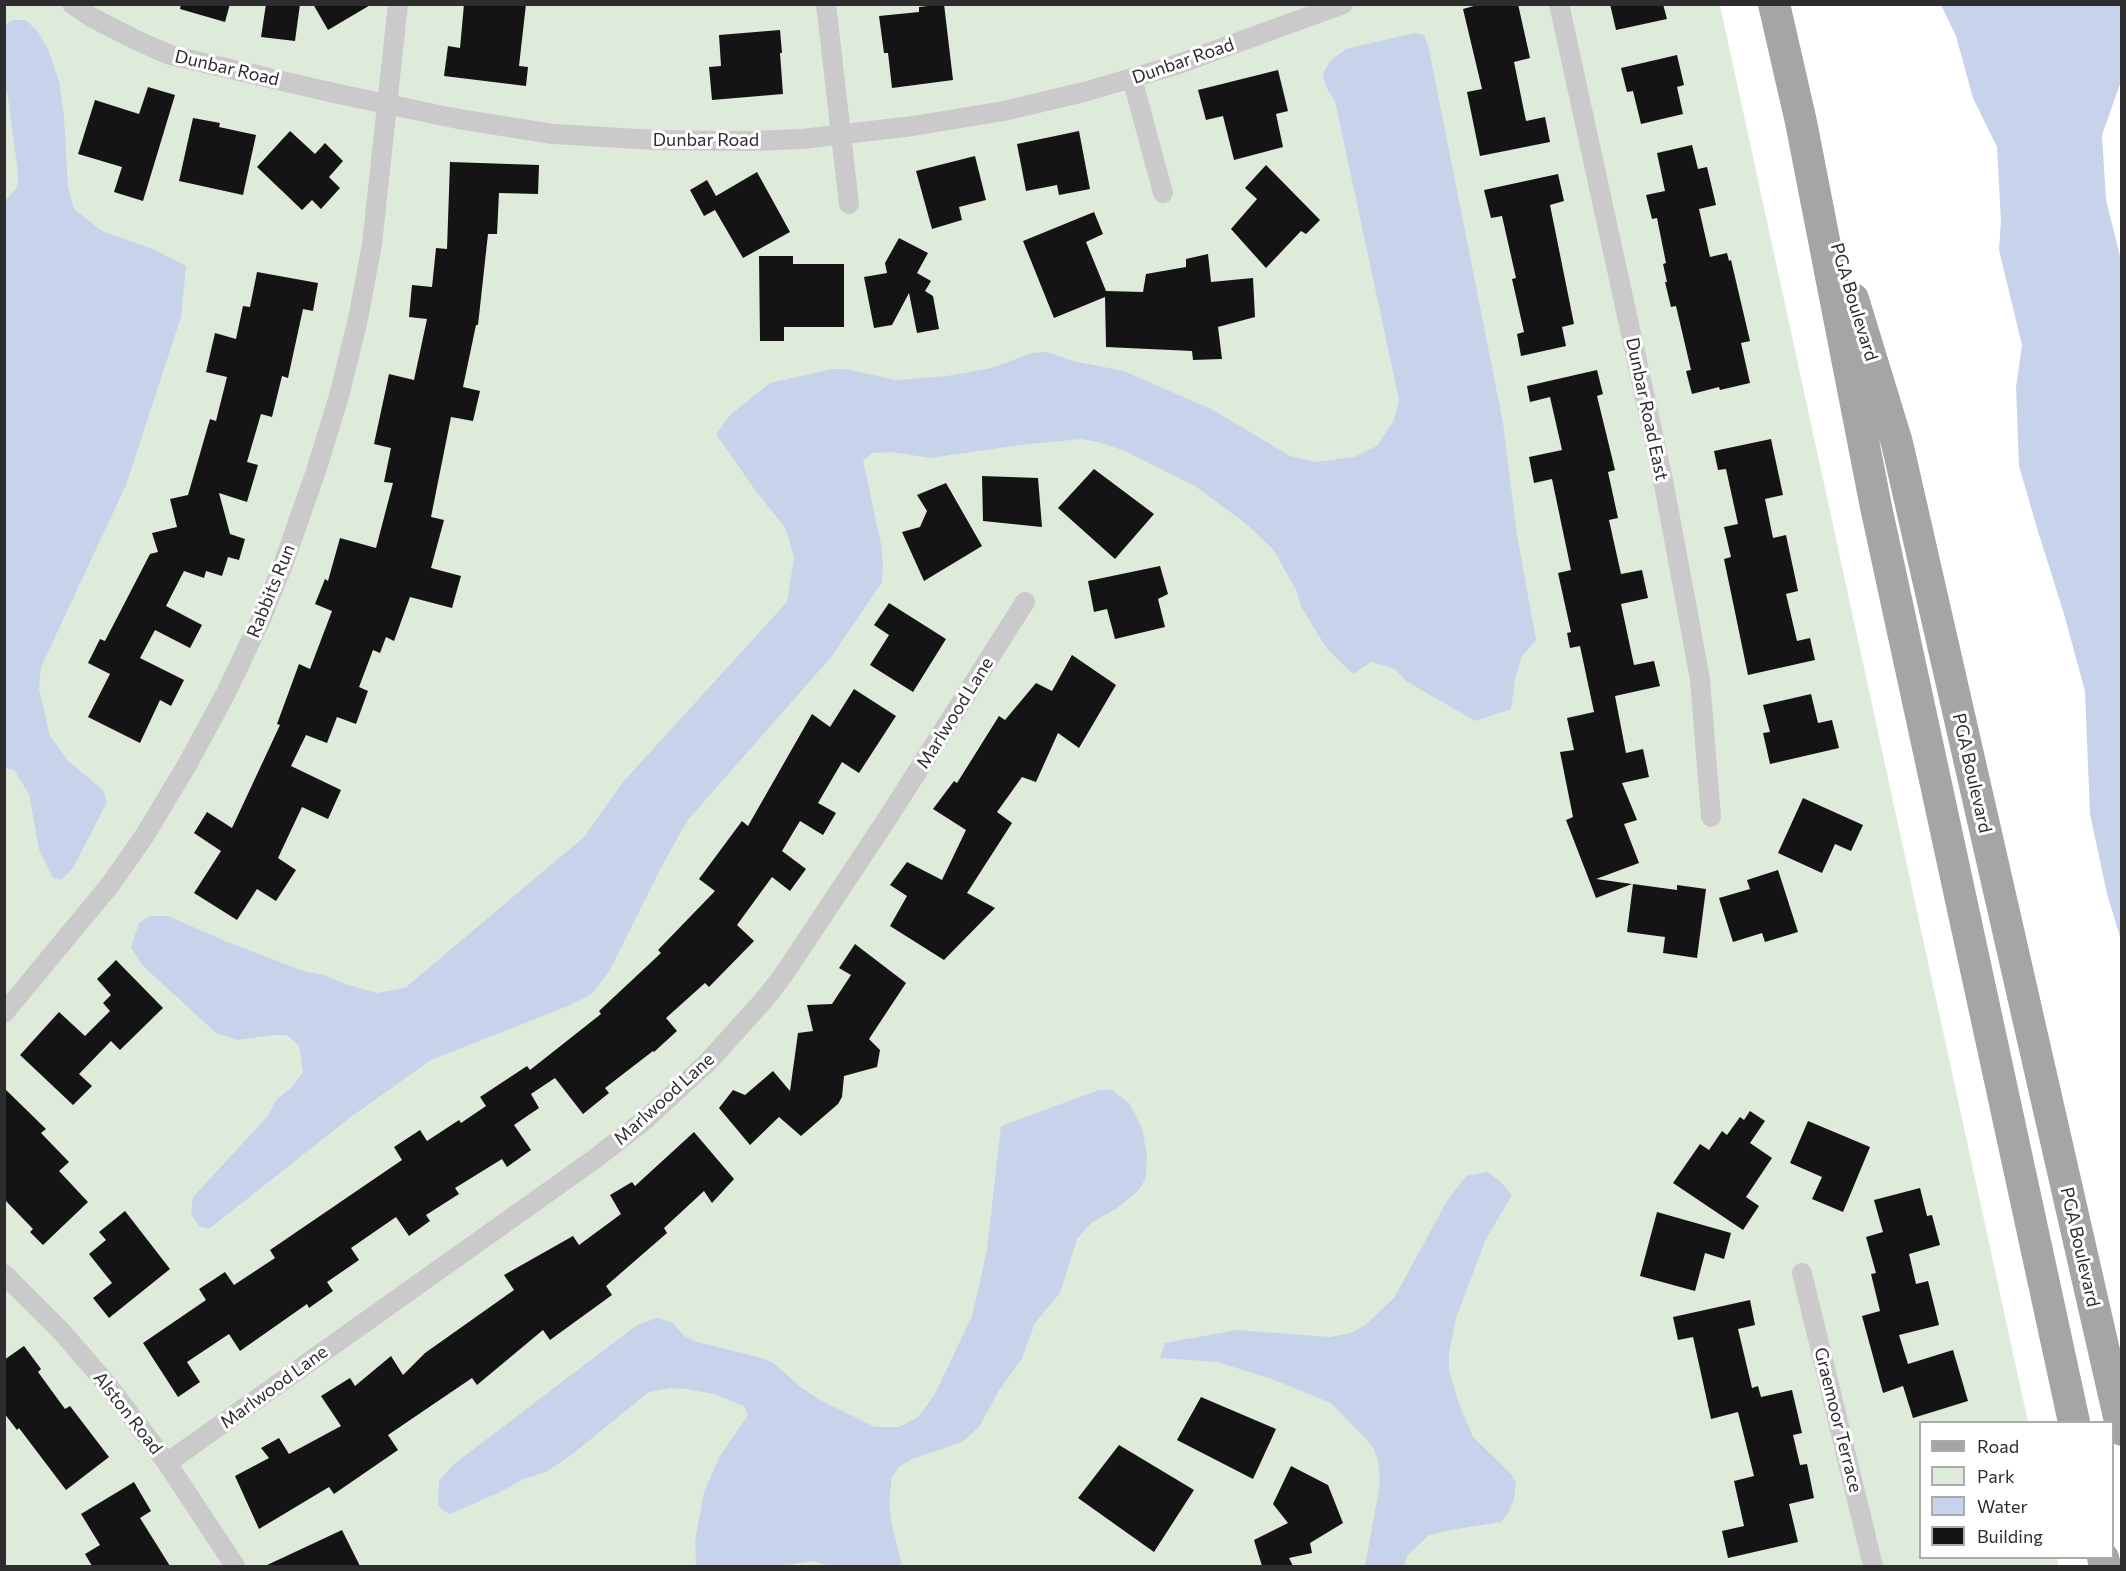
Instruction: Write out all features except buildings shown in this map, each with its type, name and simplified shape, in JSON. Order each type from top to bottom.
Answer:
[{"type":"main road","name":"PGA Boulevard","points":[[1774,4],[1801,122],[1876,507],[2074,1421]]},
{"type":"main road","name":"PGA Boulevard","points":[[1801,122],[1896,443],[2121,1430]]},
{"type":"street","name":"Dunbar Road","points":[[72,4],[129,37],[170,55],[458,119],[563,135],[656,140],[752,141],[913,126],[1004,111],[1084,92],[1173,66],[1343,4]]},
{"type":"street","name":"Rabbits Run","points":[[4,1013],[110,885],[145,835],[221,703],[261,619],[284,562],[316,471],[342,385],[358,319],[372,244],[398,4]]},
{"type":"street","points":[[826,4],[849,204]]},
{"type":"street","name":"Dunbar Road East","points":[[1559,4],[1664,485],[1700,679],[1711,817]]},
{"type":"street","points":[[1132,78],[1163,193]]},
{"type":"street","name":"Marlwood Lane","points":[[167,1463],[596,1158],[646,1119],[708,1062],[764,1001],[782,977],[889,816],[1025,602]]},
{"type":"street","name":"Graemoor Terrace","points":[[1802,1273],[1873,1566]]},
{"type":"street","name":"Alston Road","points":[[4,1274],[61,1331],[106,1383],[167,1463],[235,1566]]},
{"type":"green space","points":[[5,5],[1720,5],[2028,1421],[1919,1421],[1919,1559],[2057,1559],[2059,1566],[5,1566]]},
{"type":"water","points":[[1941,5],[2121,5],[2121,81],[2102,135],[2106,200],[2122,264],[2121,940],[2107,894],[2090,814],[2085,691],[2019,466],[2016,387],[2022,345],[1999,250],[2001,221],[1997,147],[1973,98],[1956,36]]},
{"type":"water","points":[[13,20],[26,20],[39,33],[49,52],[59,81],[64,117],[68,188],[74,209],[102,231],[153,249],[186,266],[181,317],[126,485],[41,667],[39,689],[50,736],[68,761],[103,790],[107,802],[73,868],[61,880],[53,878],[39,849],[29,794],[14,770],[5,768],[4,202],[18,186],[18,173],[5,86],[4,25]]},
{"type":"water","points":[[1414,33],[1424,35],[1429,49],[1503,423],[1517,535],[1536,640],[1522,656],[1515,679],[1511,709],[1475,721],[1406,681],[1395,669],[1371,662],[1353,674],[1327,649],[1302,608],[1296,590],[1273,549],[1245,523],[1195,486],[1125,451],[1082,439],[930,458],[892,452],[873,453],[863,460],[881,544],[882,582],[832,656],[687,821],[610,970],[592,994],[568,1006],[431,1060],[352,1116],[209,1229],[199,1226],[191,1214],[193,1197],[267,1117],[277,1099],[291,1088],[303,1072],[299,1046],[287,1035],[238,1040],[216,1033],[142,965],[131,947],[139,923],[150,916],[168,916],[303,971],[324,975],[345,984],[377,993],[405,988],[584,837],[623,782],[787,602],[794,558],[786,529],[755,490],[716,434],[731,414],[770,383],[832,369],[846,369],[896,380],[947,376],[992,368],[1032,353],[1047,352],[1073,361],[1124,371],[1213,410],[1290,456],[1316,462],[1354,457],[1377,446],[1394,420],[1399,400],[1335,101],[1326,87],[1323,74],[1330,61],[1346,49]]},
{"type":"water","points":[[1099,1090],[1112,1090],[1129,1103],[1142,1128],[1147,1156],[1146,1178],[1138,1191],[1117,1208],[1091,1223],[1077,1239],[1060,1293],[1035,1323],[1022,1358],[998,1392],[979,1427],[962,1442],[912,1459],[899,1467],[892,1477],[889,1503],[902,1566],[828,1566],[813,1561],[781,1566],[696,1566],[695,1541],[704,1492],[720,1456],[748,1415],[744,1406],[714,1394],[687,1389],[670,1388],[649,1392],[570,1456],[546,1472],[524,1479],[450,1514],[443,1511],[438,1504],[439,1481],[454,1464],[637,1325],[657,1318],[672,1322],[684,1336],[697,1342],[774,1363],[798,1385],[818,1399],[875,1427],[899,1427],[918,1417],[934,1396],[972,1316],[987,1250],[1001,1126]]},
{"type":"water","points":[[1487,1172],[1499,1180],[1512,1195],[1486,1239],[1456,1318],[1449,1354],[1449,1371],[1459,1404],[1473,1437],[1511,1474],[1516,1482],[1514,1499],[1501,1522],[1429,1535],[1407,1556],[1404,1566],[1365,1566],[1380,1484],[1378,1460],[1373,1448],[1364,1437],[1331,1403],[1272,1379],[1217,1362],[1160,1358],[1161,1354],[1165,1343],[1237,1330],[1330,1337],[1351,1333],[1364,1326],[1394,1298],[1447,1201],[1466,1176]]}]
